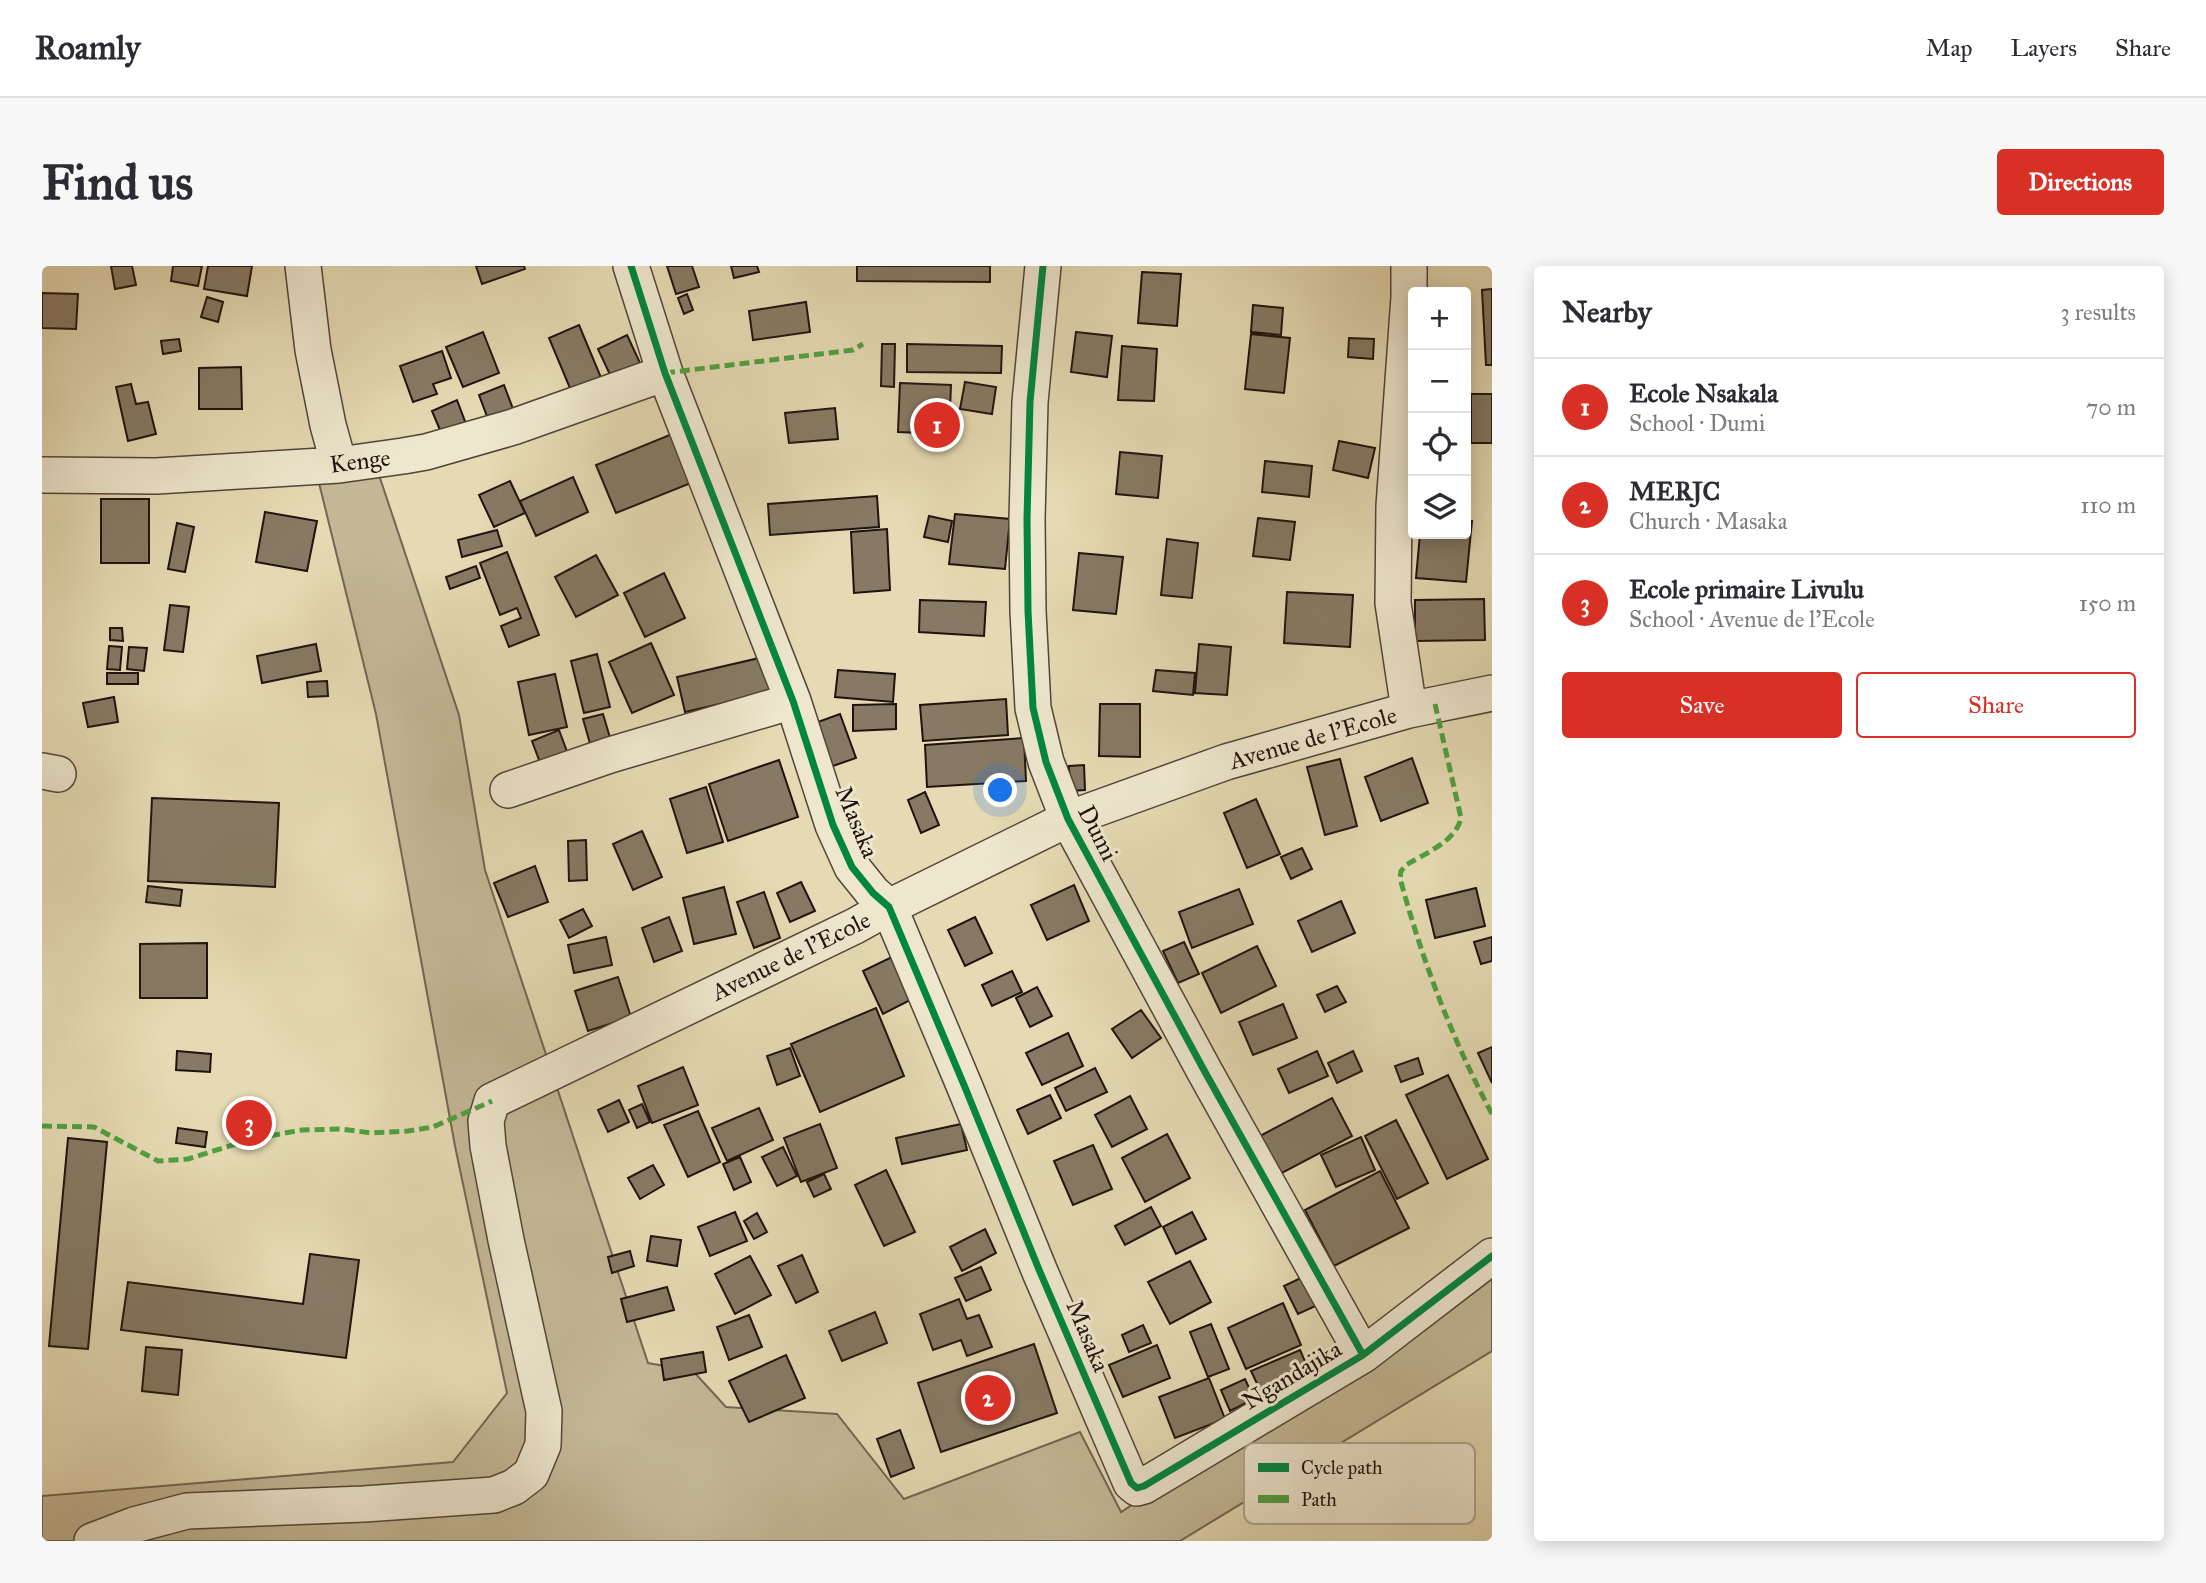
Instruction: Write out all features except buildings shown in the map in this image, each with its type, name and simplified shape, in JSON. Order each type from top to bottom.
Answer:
[{"type":"street","points":[[303,266],[313,350],[339,465]]},
{"type":"street","name":"Masaka","points":[[631,266],[665,373],[793,701],[833,825],[852,867],[873,894],[889,907],[1040,1272],[1131,1483],[1137,1488]]},
{"type":"street","name":"Dumi","points":[[1043,266],[1030,402],[1027,519],[1033,708],[1046,762],[1068,819],[1363,1355]]},
{"type":"street","points":[[1409,266],[1394,506],[1393,603],[1409,710]]},
{"type":"street","name":"Kenge","points":[[42,475],[156,475],[339,465],[426,452],[513,426],[665,373]]},
{"type":"street","name":"Avenue de l'Ecole","points":[[92,1541],[134,1525],[187,1511],[416,1501],[494,1495],[514,1488],[531,1474],[542,1445],[544,1411],[488,1146],[486,1121],[492,1101],[856,926],[1068,819],[1226,762],[1409,710],[1492,693]]},
{"type":"street","points":[[508,790],[610,755],[793,701]]},
{"type":"street","name":"Ngandajika","points":[[1137,1488],[1363,1355],[1492,1256]]},
{"type":"shaded area","points":[[374,460],[459,715],[485,870],[648,1363],[693,1371],[726,1407],[837,1414],[904,1499],[1080,1432],[1121,1512],[1363,1355],[1492,1256],[1492,1351],[1341,1443],[1244,1443],[1244,1502],[1180,1541],[42,1541],[42,1496],[453,1462],[507,1393],[455,1146],[376,714],[319,483]]},
{"type":"marked path","points":[[665,373],[853,350],[863,344]]},
{"type":"marked path","points":[[1435,704],[1461,818],[1447,840],[1406,865],[1400,878],[1439,999],[1492,1114]]},
{"type":"marked path","points":[[42,1126],[94,1127],[158,1161],[188,1159],[252,1139],[302,1130],[341,1129],[372,1133],[433,1127],[492,1101]]},
{"type":"cycle path","points":[[631,266],[665,373],[793,701],[833,825],[852,867],[873,893],[889,907],[1040,1272],[1131,1483],[1137,1488],[1144,1486],[1363,1355],[1492,1256]]},
{"type":"cycle path","points":[[1043,266],[1030,402],[1027,519],[1033,708],[1046,762],[1068,819],[1363,1355]]},
{"type":"place","name":"Ecole Nsakala","points":[[937,425]]},
{"type":"place","name":"Ecole primaire Livulu","points":[[249,1123]]},
{"type":"place","name":"MERJC","points":[[988,1398]]}]
